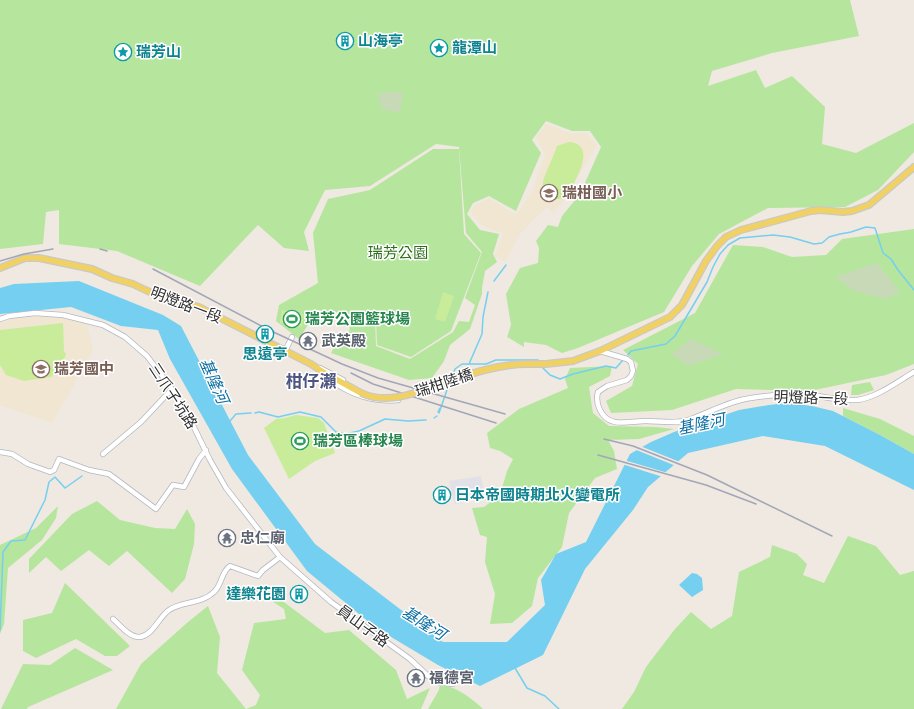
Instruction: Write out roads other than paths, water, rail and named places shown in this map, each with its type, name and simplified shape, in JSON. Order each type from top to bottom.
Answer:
[{"type":"main road","points":[[600,351],[670,317],[682,305],[706,261],[726,237],[756,225],[803,212],[820,210],[843,212],[861,208],[869,205],[914,167]]},
{"type":"main road","name":"明燈路一段","points":[[0,268],[25,258],[39,258],[92,269],[112,278],[133,284],[154,294],[199,307],[311,364],[322,372],[361,394]]},
{"type":"main road","name":"瑞柑陸橋","points":[[361,394],[379,398],[396,398],[487,369],[516,364],[546,364],[573,361],[600,351]]},
{"type":"street","name":"三爪子坑路","points":[[0,319],[35,312],[63,315],[103,325],[126,337],[147,356],[172,389],[187,413],[226,488],[280,556]]},
{"type":"street","points":[[285,351],[292,337]]},
{"type":"street","name":"明燈路一段","points":[[600,351],[627,359],[632,362],[633,366],[632,376],[627,380],[607,386],[598,392],[596,397],[602,414],[606,418],[616,423],[644,421],[678,422],[687,420],[728,403],[748,398],[784,394],[812,395],[831,399],[857,400],[884,390],[914,372]]},
{"type":"street","points":[[311,364],[328,371],[362,391],[388,396],[398,400],[379,401],[356,395],[330,380],[311,364]]},
{"type":"street","points":[[439,382],[442,387]]},
{"type":"street","points":[[103,454],[141,422],[172,389]]},
{"type":"street","points":[[0,452],[12,454],[28,464],[50,472],[54,470],[59,459],[89,470],[109,474],[156,509],[173,485],[184,487],[199,459],[206,450]]},
{"type":"street","points":[[112,619],[132,636],[139,637],[144,635],[170,609],[191,603],[214,592],[230,566],[258,576],[280,556]]},
{"type":"street","name":"員山子路","points":[[280,556],[331,602],[410,659],[428,676],[437,682],[453,684]]},
{"type":"water","name":"基隆河","points":[[79,281],[163,315],[181,326],[248,455],[315,544],[443,642],[507,642],[545,605],[541,580],[556,554],[586,542],[630,454],[651,442],[674,432],[739,410],[788,403],[812,406],[833,411],[914,454],[914,490],[825,446],[763,436],[688,453],[648,487],[633,510],[585,569],[543,655],[480,686],[438,665],[376,628],[307,571],[232,469],[170,359],[158,330],[121,326],[71,307],[0,314],[0,288],[14,284]]},
{"type":"water","points":[[692,573],[697,574],[702,578],[703,590],[692,597],[679,585]]},
{"type":"waterway","points":[[628,355],[631,351],[666,344],[675,336],[707,282],[720,254],[728,245],[740,238],[773,235],[790,237],[814,244],[822,243],[829,237],[866,227],[875,228],[883,253],[891,259],[914,290]]},
{"type":"waterway","points":[[494,281],[506,265]]},
{"type":"waterway","points":[[469,364],[482,334],[483,317],[488,292]]},
{"type":"waterway","points":[[453,375],[455,369],[462,364],[486,364],[496,360],[539,361]]},
{"type":"waterway","points":[[543,368],[550,375],[560,379],[573,374],[606,366],[616,368],[623,360]]},
{"type":"waterway","points":[[439,413],[448,387]]},
{"type":"waterway","points":[[438,412],[440,408]]},
{"type":"waterway","points":[[255,413],[259,412],[278,417],[300,412],[321,417],[336,432],[345,434],[359,431],[385,419],[408,421],[426,420]]},
{"type":"waterway","points":[[230,421],[236,414],[251,413]]},
{"type":"waterway","points":[[0,630],[3,552],[11,541],[25,540],[45,500],[49,482],[55,477],[65,488],[82,476]]},
{"type":"waterway","points":[[515,668],[527,688],[545,696],[559,709]]},
{"type":"railway","points":[[0,261],[24,254],[53,249]]},
{"type":"railway","points":[[100,249],[107,251]]},
{"type":"railway","points":[[153,269],[267,329],[342,364],[378,378],[505,414]]},
{"type":"railway","points":[[351,373],[373,384],[496,423]]},
{"type":"railway","points":[[604,439],[633,446],[707,475],[832,536]]},
{"type":"railway","points":[[598,455],[706,485],[756,504]]},
{"type":"place","name":"山海亭","points":[[345,41]]},
{"type":"place","name":"龍潭山","points":[[439,48]]},
{"type":"place","name":"瑞芳山","points":[[123,52]]},
{"type":"place","name":"瑞柑國小","points":[[549,193]]},
{"type":"place","name":"瑞芳公園籃球場","points":[[292,319]]},
{"type":"place","name":"思遠亭","points":[[265,334]]},
{"type":"place","name":"武英殿","points":[[308,341]]},
{"type":"place","name":"瑞芳國中","points":[[41,369]]},
{"type":"place","name":"瑞芳區棒球場","points":[[300,441]]},
{"type":"place","name":"日本帝國時期北火變電所","points":[[442,495]]},
{"type":"place","name":"忠仁廟","points":[[227,538]]},
{"type":"place","name":"達樂花園","points":[[299,594]]},
{"type":"place","name":"福德宮","points":[[416,678]]},
{"type":"district","name":"柑仔瀨","points":[[311,381]]},
{"type":"park label","name":"瑞芳公園","points":[[398,253]]}]
